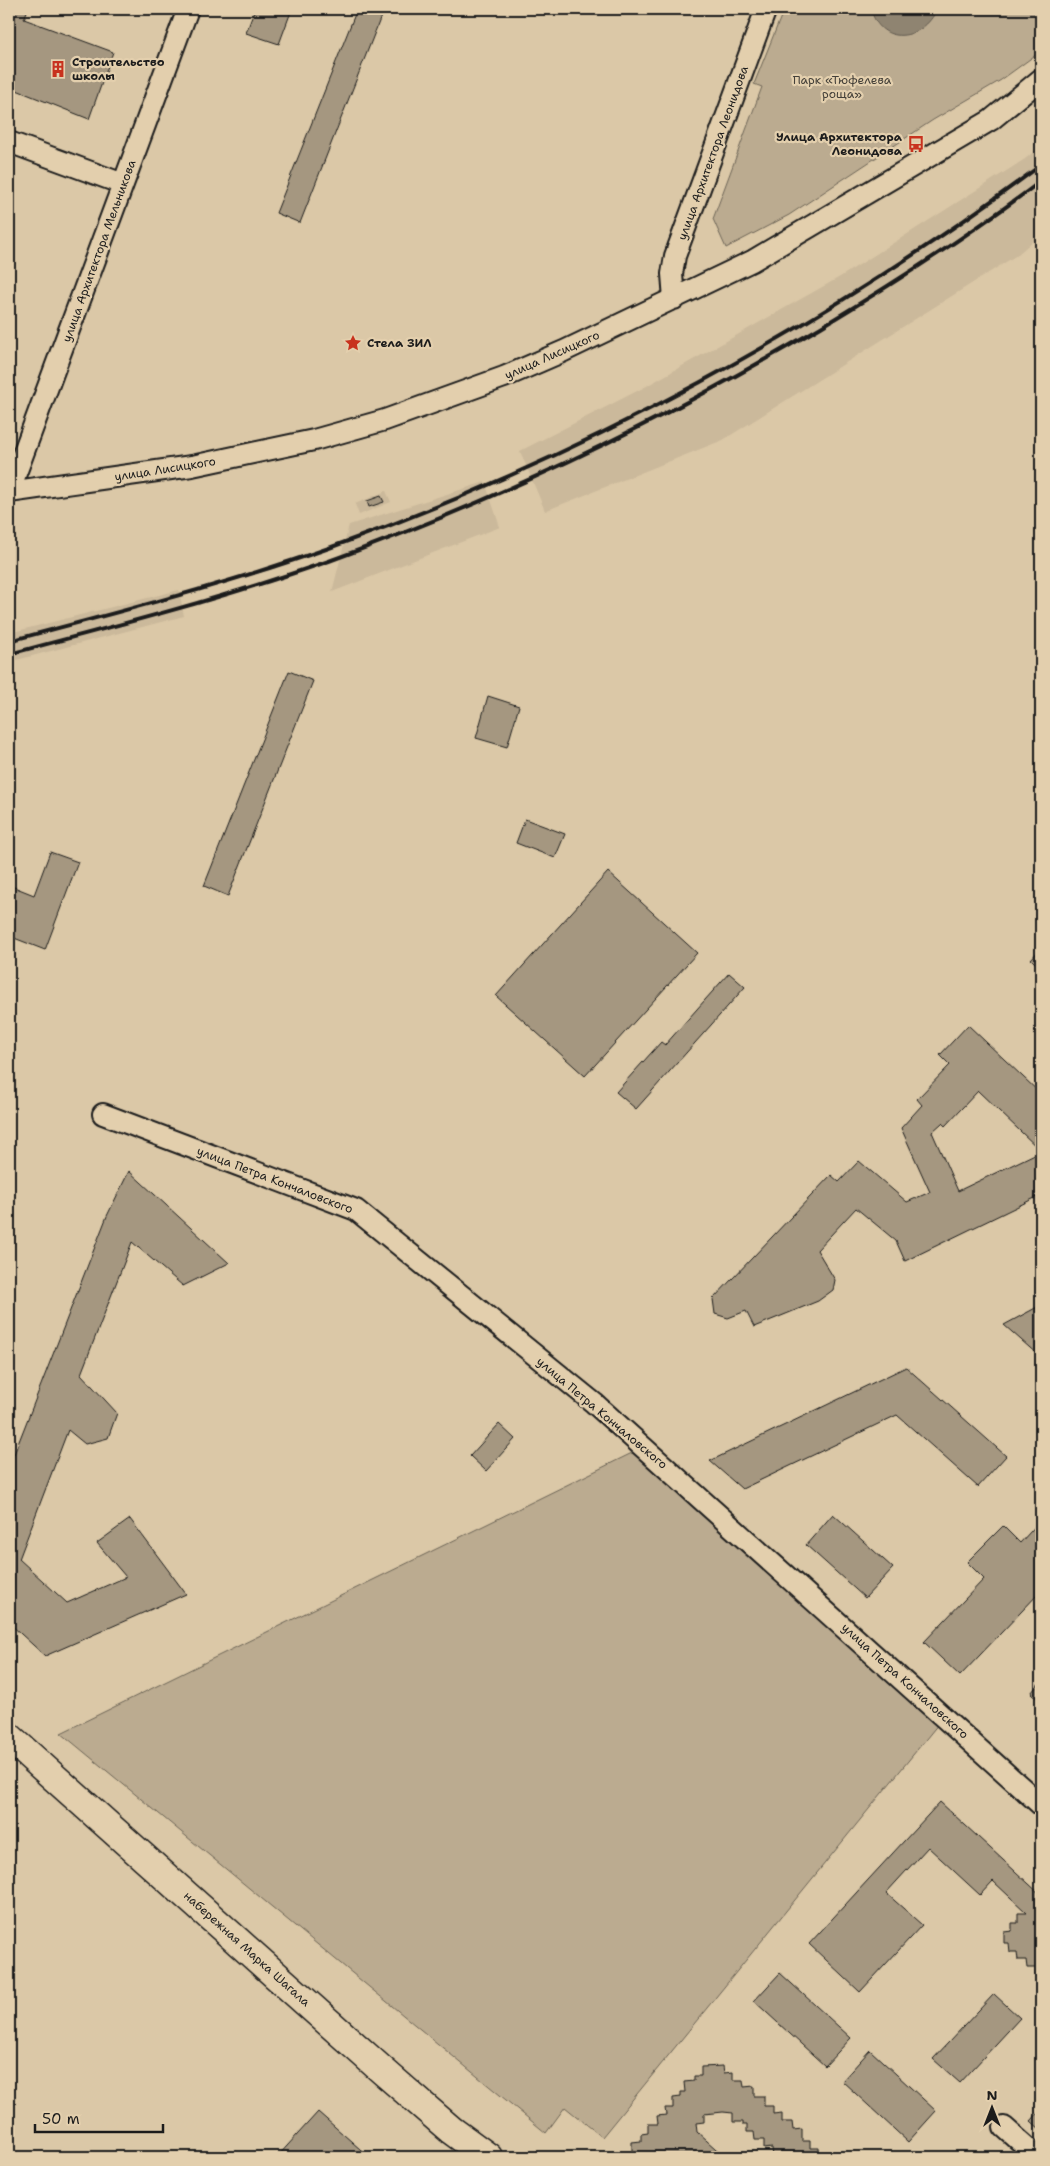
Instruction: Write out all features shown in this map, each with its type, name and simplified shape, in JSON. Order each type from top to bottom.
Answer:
[{"type":"main road","name":"набережная Марка Шагала","points":[[9,1737],[383,2071],[451,2130],[488,2157]]},
{"type":"street","name":"улица Архитектора Мельникова","points":[[9,492],[188,9]]},
{"type":"street","name":"улица Архитектора Леонидова","points":[[674,299],[672,274],[674,256],[762,10]]},
{"type":"street","name":"улица Лисицкого","points":[[9,492],[192,466],[314,440],[385,420],[504,377],[752,261],[991,120],[1041,79]]},
{"type":"street","points":[[9,142],[123,184]]},
{"type":"street","name":"улица Петра Кончаловского","points":[[103,1114],[356,1210],[594,1403],[1041,1806]]},
{"type":"street","points":[[1004,2127],[1038,2157]]},
{"type":"shaded area","points":[[871,9],[937,9],[931,20],[922,28],[902,35],[892,34],[883,30],[876,21]]},
{"type":"shaded area","points":[[1041,146],[1041,234],[1017,255],[723,440],[545,511],[520,451],[643,388],[840,277],[1025,159]]},
{"type":"shaded area","points":[[485,482],[500,527],[332,592],[349,525]]},
{"type":"shaded area","points":[[386,491],[391,502],[359,515],[355,504]]},
{"type":"shaded area","points":[[179,590],[184,616],[9,662],[9,633]]},
{"type":"green space","name":"Парк «Тюфелева роща»","points":[[784,9],[1041,9],[1041,51],[1001,80],[933,120],[789,215],[726,248],[713,219],[762,87],[754,84]]},
{"type":"green space","points":[[634,1452],[939,1723],[602,2137],[565,2107],[546,2133],[61,1733]]},
{"type":"building","name":"Строительство школы","points":[[9,9],[28,9],[24,19],[113,52],[89,119],[9,87]]},
{"type":"building","points":[[255,9],[292,9],[279,44],[246,33]]},
{"type":"building","points":[[357,9],[384,9],[300,223],[276,213]]},
{"type":"building","points":[[381,496],[384,502],[369,507],[367,501]]},
{"type":"building","points":[[289,671],[313,681],[228,896],[204,886]]},
{"type":"building","points":[[488,696],[519,706],[507,747],[476,738]]},
{"type":"building","points":[[525,819],[565,834],[555,858],[516,843]]},
{"type":"building","points":[[50,852],[78,862],[45,950],[9,936],[9,885],[34,895]]},
{"type":"building","points":[[608,872],[697,953],[585,1076],[496,996]]},
{"type":"building","points":[[1041,948],[1041,969],[1031,959]]},
{"type":"building","points":[[729,973],[745,987],[636,1109],[616,1092],[661,1042],[665,1045]]},
{"type":"building","points":[[968,1025],[1041,1094],[1041,1151],[1041,1195],[905,1261],[896,1241],[856,1208],[817,1250],[835,1280],[833,1290],[818,1301],[754,1327],[746,1311],[728,1318],[715,1314],[713,1299],[831,1175],[839,1182],[859,1161],[907,1202],[930,1192],[901,1128],[922,1105],[917,1099],[950,1065],[940,1055]],"holes":[[[978,1091],[1041,1151],[958,1191],[932,1132],[942,1123],[945,1126]]]},
{"type":"building","points":[[129,1171],[229,1263],[183,1286],[132,1242],[81,1374],[117,1413],[108,1438],[85,1444],[68,1430],[19,1559],[67,1603],[126,1577],[97,1543],[130,1519],[186,1594],[45,1656],[9,1623],[9,1467],[107,1216]]},
{"type":"building","points":[[1041,1305],[1041,1353],[1038,1355],[1004,1325]]},
{"type":"building","points":[[906,1367],[1006,1456],[978,1487],[897,1415],[742,1489],[710,1461]]},
{"type":"building","points":[[499,1424],[515,1439],[486,1471],[470,1456]]},
{"type":"building","points":[[833,1514],[893,1568],[865,1598],[806,1545]]},
{"type":"building","points":[[1041,1520],[1041,1591],[960,1676],[924,1642],[984,1579],[967,1562],[1003,1526],[1020,1543]]},
{"type":"building","points":[[1041,1681],[1041,1702],[1031,1693]]},
{"type":"building","points":[[940,1802],[1041,1895],[1041,1976],[1036,1977],[1036,1968],[1027,1968],[1026,1960],[1018,1960],[1017,1952],[1010,1952],[1009,1943],[1004,1943],[1004,1932],[1012,1931],[1012,1923],[1018,1923],[1018,1913],[1027,1913],[993,1881],[980,1895],[928,1847],[886,1893],[922,1925],[860,1992],[809,1944]]},
{"type":"building","points":[[780,1973],[851,2038],[825,2066],[754,2001]]},
{"type":"building","points":[[994,1994],[1020,2018],[960,2083],[933,2059]]},
{"type":"building","points":[[870,2050],[936,2111],[908,2142],[842,2081]]},
{"type":"building","points":[[723,2066],[724,2073],[733,2072],[733,2080],[743,2080],[744,2087],[754,2086],[754,2096],[764,2096],[764,2106],[773,2106],[773,2114],[782,2113],[782,2122],[792,2122],[793,2130],[802,2129],[802,2141],[810,2141],[810,2148],[819,2148],[819,2155],[828,2155],[828,2157],[773,2157],[772,2148],[764,2149],[764,2140],[755,2140],[754,2132],[747,2132],[747,2125],[743,2125],[743,2122],[733,2122],[733,2113],[723,2112],[704,2114],[704,2122],[696,2123],[697,2132],[725,2157],[625,2157],[624,2153],[632,2153],[632,2142],[641,2141],[641,2134],[648,2133],[648,2124],[658,2124],[657,2116],[666,2115],[665,2108],[673,2108],[673,2098],[681,2097],[681,2092],[685,2092],[684,2082],[694,2081],[694,2076],[701,2076],[701,2067]]},
{"type":"building","points":[[1041,2110],[1041,2130],[1031,2121]]},
{"type":"building","points":[[318,2112],[369,2157],[277,2157]]},
{"type":"railway","points":[[9,641],[170,598],[329,548],[424,512],[517,472],[609,429],[699,383],[788,333],[874,280],[959,224],[1041,165]]},
{"type":"railway","points":[[9,654],[170,611],[329,561],[456,511],[581,456],[702,394],[821,327],[933,257],[1041,181]]},
{"type":"place","name":"Строительство школы","points":[[58,69]]},
{"type":"place","name":"Улица Архитектора Леонидова","points":[[916,144]]},
{"type":"place","name":"Стела ЗИЛ","points":[[353,343]]}]
